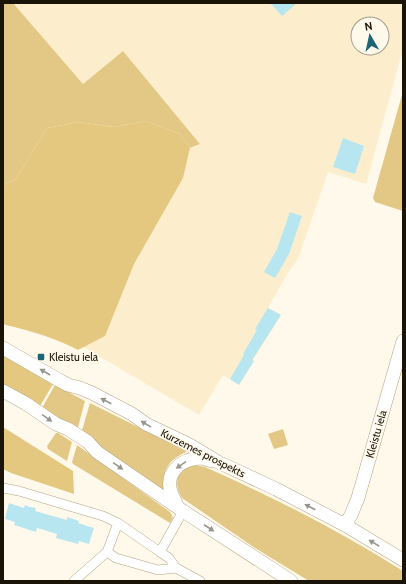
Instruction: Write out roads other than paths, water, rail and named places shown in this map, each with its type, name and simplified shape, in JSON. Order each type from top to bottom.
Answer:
[{"type":"main road","name":"Kleistu iela","points":[[345,525],[358,498],[403,341]]},
{"type":"main road","name":"Kurzemes prospekts","points":[[3,348],[68,385],[80,388],[132,414],[146,424],[188,444],[218,462],[276,489],[345,525],[403,560]]},
{"type":"main road","points":[[3,391],[56,424],[83,438],[97,452],[180,509],[291,581]]},
{"type":"main road","points":[[180,509],[170,489],[172,475],[176,468],[185,461],[200,458],[218,462]]},
{"type":"street","points":[[3,488],[19,491],[110,518],[169,558],[176,568],[200,581]]},
{"type":"street","points":[[160,552],[180,509]]},
{"type":"street","points":[[74,581],[107,552],[118,523]]},
{"type":"street","points":[[107,552],[116,558],[158,570],[176,568]]},
{"type":"place","name":"Kleistu iela","points":[[41,357]]}]
